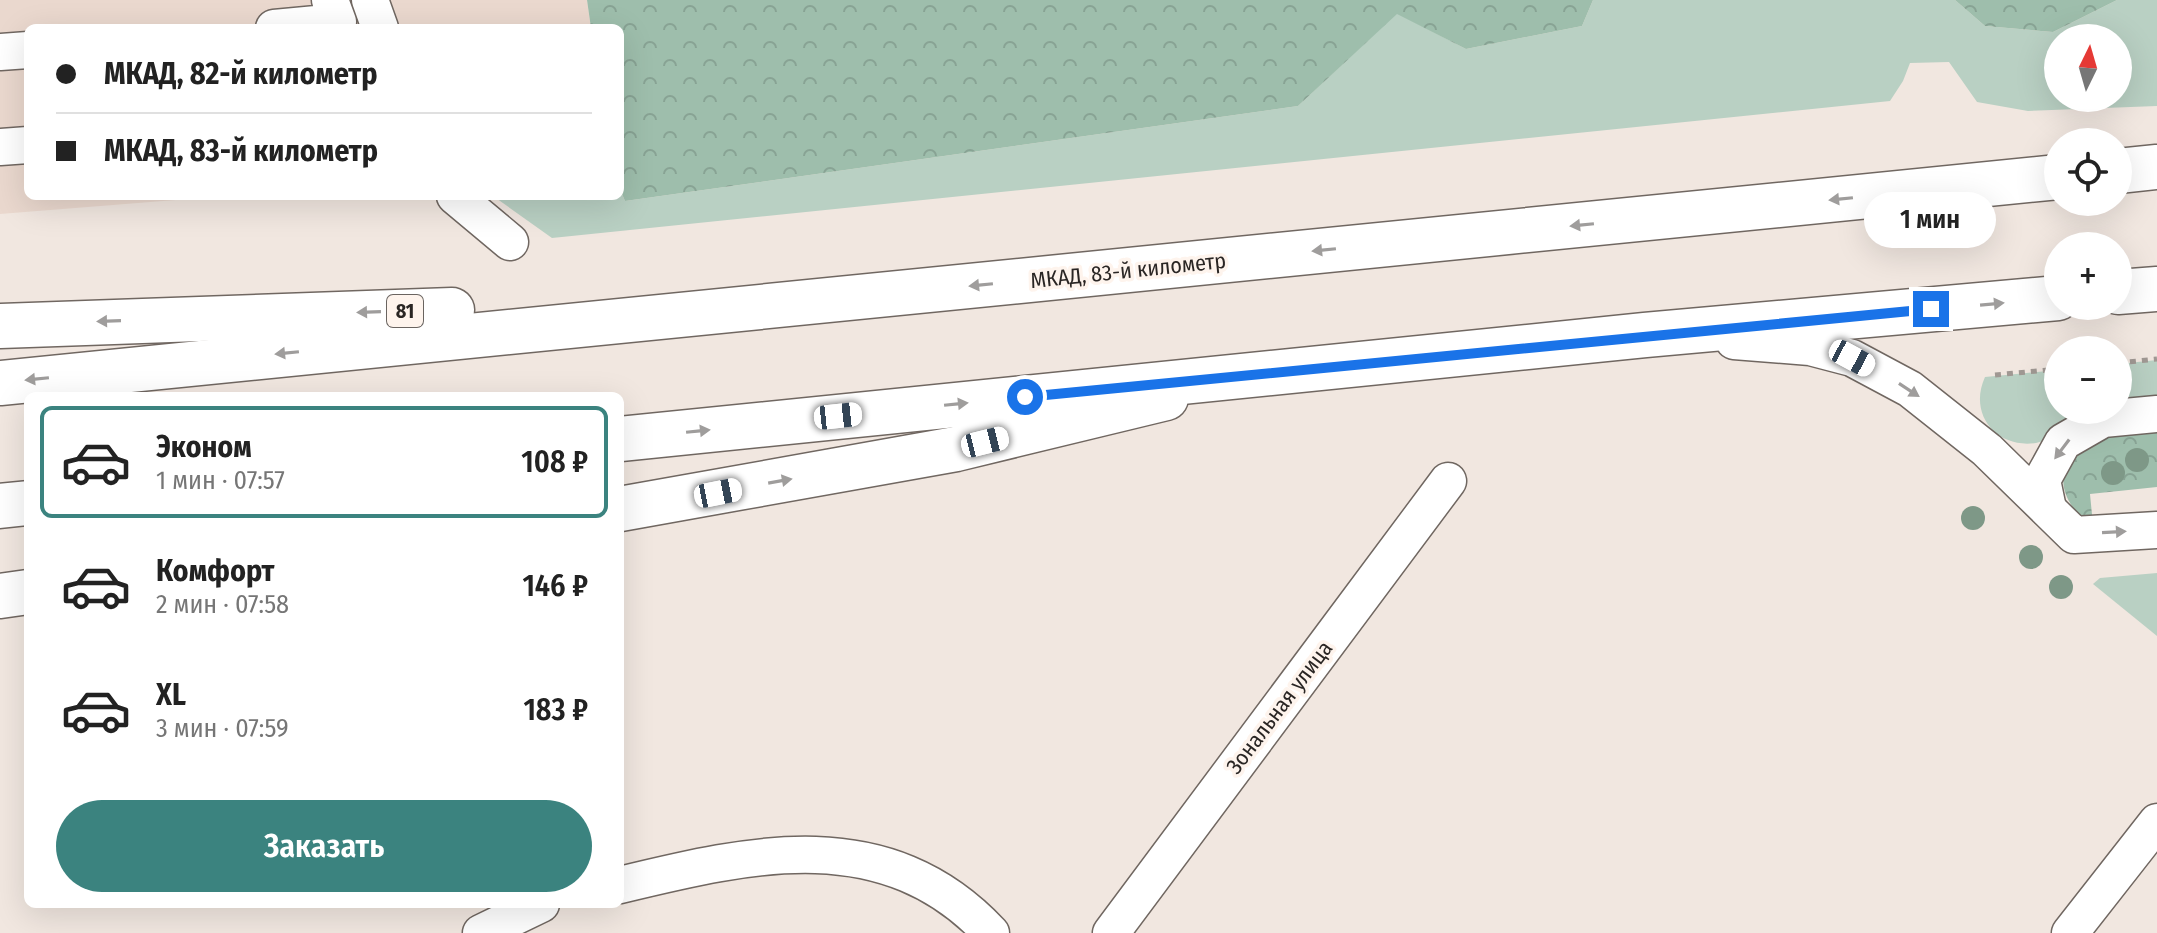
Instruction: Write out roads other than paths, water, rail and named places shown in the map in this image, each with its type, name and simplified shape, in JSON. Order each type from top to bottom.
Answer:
[{"type":"main road","points":[[2132,170],[2157,167]]},
{"type":"main road","name":"МКАД, 83-й километр","points":[[0,383],[2044,178]]},
{"type":"main road","points":[[2132,291],[2157,289]]},
{"type":"main road","points":[[624,439],[1645,335],[2044,299]]},
{"type":"main road","name":"81","points":[[0,326],[274,314],[811,300]]},
{"type":"main road","points":[[633,511],[956,449],[1274,372]]},
{"type":"main road","points":[[0,506],[24,503]]},
{"type":"main road","points":[[0,596],[24,593]]},
{"type":"street","points":[[317,24],[338,22],[330,0]]},
{"type":"street","points":[[370,0],[379,24]]},
{"type":"street","points":[[0,52],[24,50]]},
{"type":"street","points":[[0,147],[24,145]]},
{"type":"street","points":[[460,200],[510,242]]},
{"type":"street","points":[[1645,335],[1810,347],[1852,358],[1910,389],[1987,450],[2074,535],[2157,530]]},
{"type":"street","points":[[2048,509],[2042,480],[2063,442],[2103,419],[2157,414]]},
{"type":"street","name":"Зональная улица","points":[[1111,933],[1448,481]]},
{"type":"street","points":[[2070,933],[2157,822]]},
{"type":"street","points":[[624,884],[716,861],[828,854],[864,860],[918,877],[968,910],[991,933]]},
{"type":"street","points":[[481,933],[533,908]]}]
